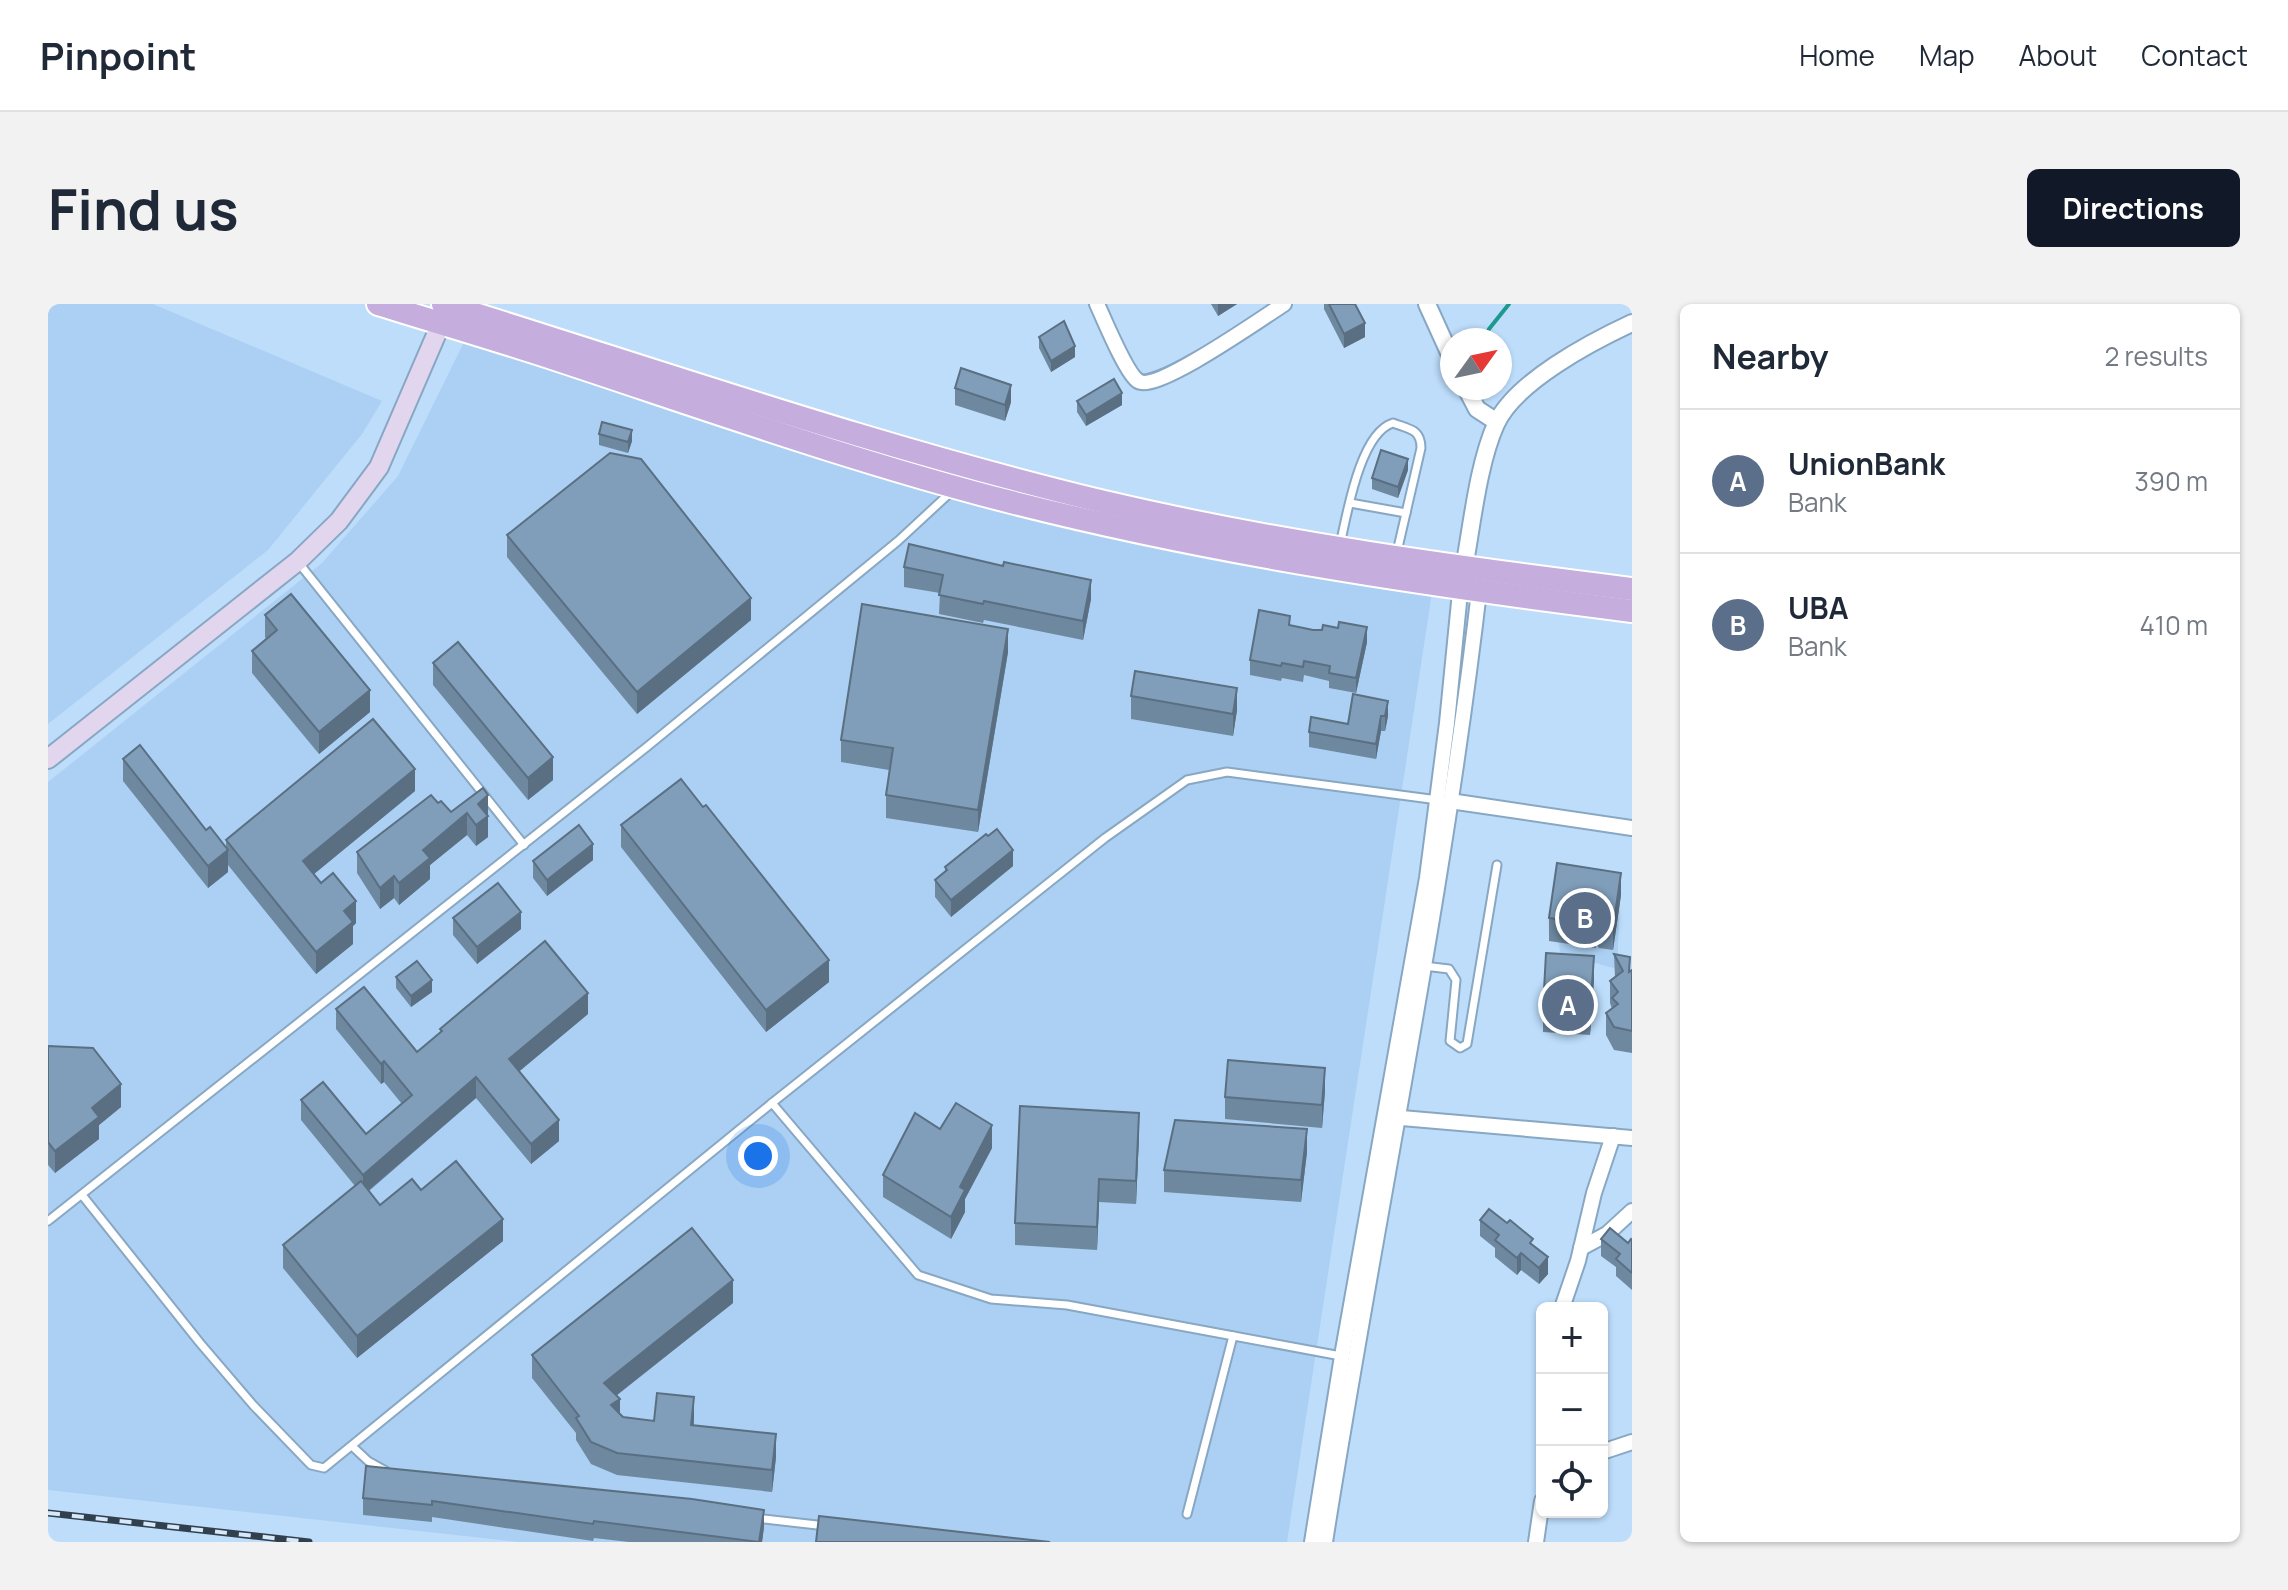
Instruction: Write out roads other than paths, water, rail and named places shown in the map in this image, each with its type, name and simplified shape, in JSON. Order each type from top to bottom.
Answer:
[{"type":"main road","points":[[378,304],[445,309],[974,468],[1160,514],[1395,558],[1455,578],[1632,611]]},
{"type":"main road","points":[[445,309],[734,420],[957,487],[1116,528],[1252,554],[1455,578],[1632,589]]},
{"type":"main road","points":[[48,759],[298,561],[346,513],[379,467],[445,309]]},
{"type":"street","points":[[1097,304],[1128,369],[1136,380],[1145,384],[1178,370],[1284,304]]},
{"type":"street","points":[[1427,304],[1440,333]]},
{"type":"street","points":[[1486,416],[1512,401],[1541,377],[1632,323]]},
{"type":"street","points":[[1312,1542],[1342,1356],[1424,966],[1444,800],[1455,578],[1481,479],[1486,416],[1475,400]]},
{"type":"street","points":[[1444,800],[1632,828]]},
{"type":"street","points":[[1325,1542],[1413,966],[1444,800]]},
{"type":"street","points":[[1392,1117],[1632,1138]]},
{"type":"street","points":[[1564,1302],[1613,1136]]},
{"type":"street","points":[[1581,1248],[1607,1234],[1632,1211]]},
{"type":"street","points":[[1608,1450],[1632,1442]]},
{"type":"street","points":[[1536,1542],[1540,1518]]},
{"type":"lane","points":[[1339,549],[1358,472],[1381,429],[1393,423],[1417,432],[1421,437],[1395,558]]},
{"type":"lane","points":[[1368,451],[1380,455]]},
{"type":"lane","points":[[1405,462],[1417,466]]},
{"type":"lane","points":[[48,1221],[524,845],[886,551],[957,487]]},
{"type":"lane","points":[[1350,503],[1406,513]]},
{"type":"lane","points":[[298,561],[524,845]]},
{"type":"lane","points":[[82,1195],[200,1343],[294,1450],[311,1465],[320,1468],[353,1447],[772,1103],[1105,838],[1187,780],[1227,772],[1444,800]]},
{"type":"lane","points":[[1424,966],[1449,969],[1456,980],[1450,1041],[1460,1048],[1467,1044],[1497,865]]},
{"type":"lane","points":[[772,1103],[918,1275],[991,1299],[1067,1305],[1342,1356]]},
{"type":"lane","points":[[1187,1514],[1233,1336]]},
{"type":"lane","points":[[353,1447],[382,1470],[399,1475]]},
{"type":"lane","points":[[749,1517],[835,1526]]},
{"type":"waterway","points":[[1490,328],[1509,304]]},
{"type":"railway","points":[[48,1513],[309,1542]]},
{"type":"place","name":"UBA","points":[[1585,918]]},
{"type":"place","name":"UnionBank","points":[[1568,1005]]}]
